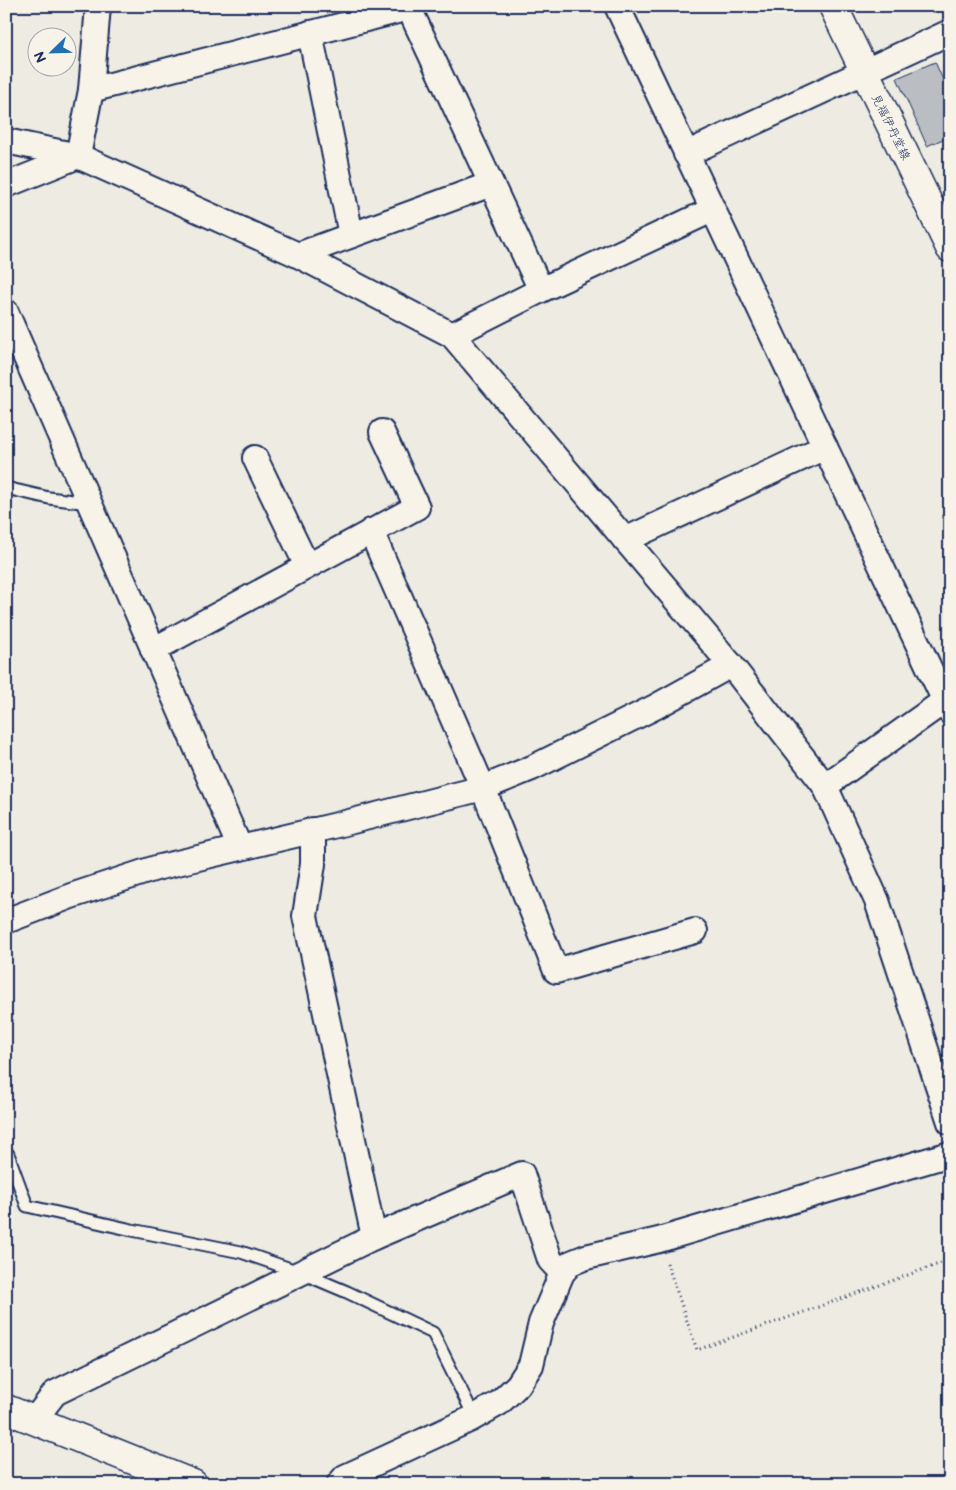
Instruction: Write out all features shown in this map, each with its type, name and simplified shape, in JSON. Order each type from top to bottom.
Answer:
[{"type":"street","points":[[78,156],[91,90],[98,6]]},
{"type":"street","points":[[617,6],[824,447],[948,703],[825,786]]},
{"type":"street","name":"見福伊丹堂線","points":[[833,6],[950,248]]},
{"type":"street","points":[[91,90],[408,7],[541,290]]},
{"type":"street","points":[[686,154],[950,32]]},
{"type":"street","points":[[310,33],[351,235]]},
{"type":"street","points":[[6,141],[78,156],[298,255],[452,335],[730,665],[825,786],[877,901],[950,1122]]},
{"type":"street","points":[[6,185],[78,156]]},
{"type":"street","points":[[298,255],[491,184]]},
{"type":"street","points":[[452,335],[541,290],[712,210]]},
{"type":"street","points":[[6,312],[240,848]]},
{"type":"street","points":[[153,650],[417,507],[382,432]]},
{"type":"street","points":[[625,540],[824,447]]},
{"type":"street","points":[[255,458],[307,566]]},
{"type":"street","points":[[372,532],[482,788],[556,971],[695,931]]},
{"type":"street","points":[[7,920],[71,896],[156,868],[482,788],[532,768],[655,707],[730,665]]},
{"type":"street","points":[[313,830],[312,864],[305,916],[374,1237]]},
{"type":"street","points":[[339,1484],[345,1477],[471,1419],[499,1403],[518,1385],[531,1365],[541,1323],[562,1274],[571,1263],[586,1256],[659,1240],[950,1154]]},
{"type":"street","points":[[34,1420],[56,1393],[374,1237],[522,1174],[550,1260],[562,1274]]},
{"type":"street","points":[[7,1411],[34,1420],[192,1484]]},
{"type":"lane","points":[[6,488],[50,498],[90,503]]},
{"type":"lane","points":[[6,1153],[28,1206],[132,1230],[241,1252],[302,1273],[433,1333],[468,1406],[471,1419]]},
{"type":"path","points":[[659,1240],[697,1350],[950,1260]]},
{"type":"building","points":[[935,62],[950,95],[950,136],[927,146],[897,78]]}]
